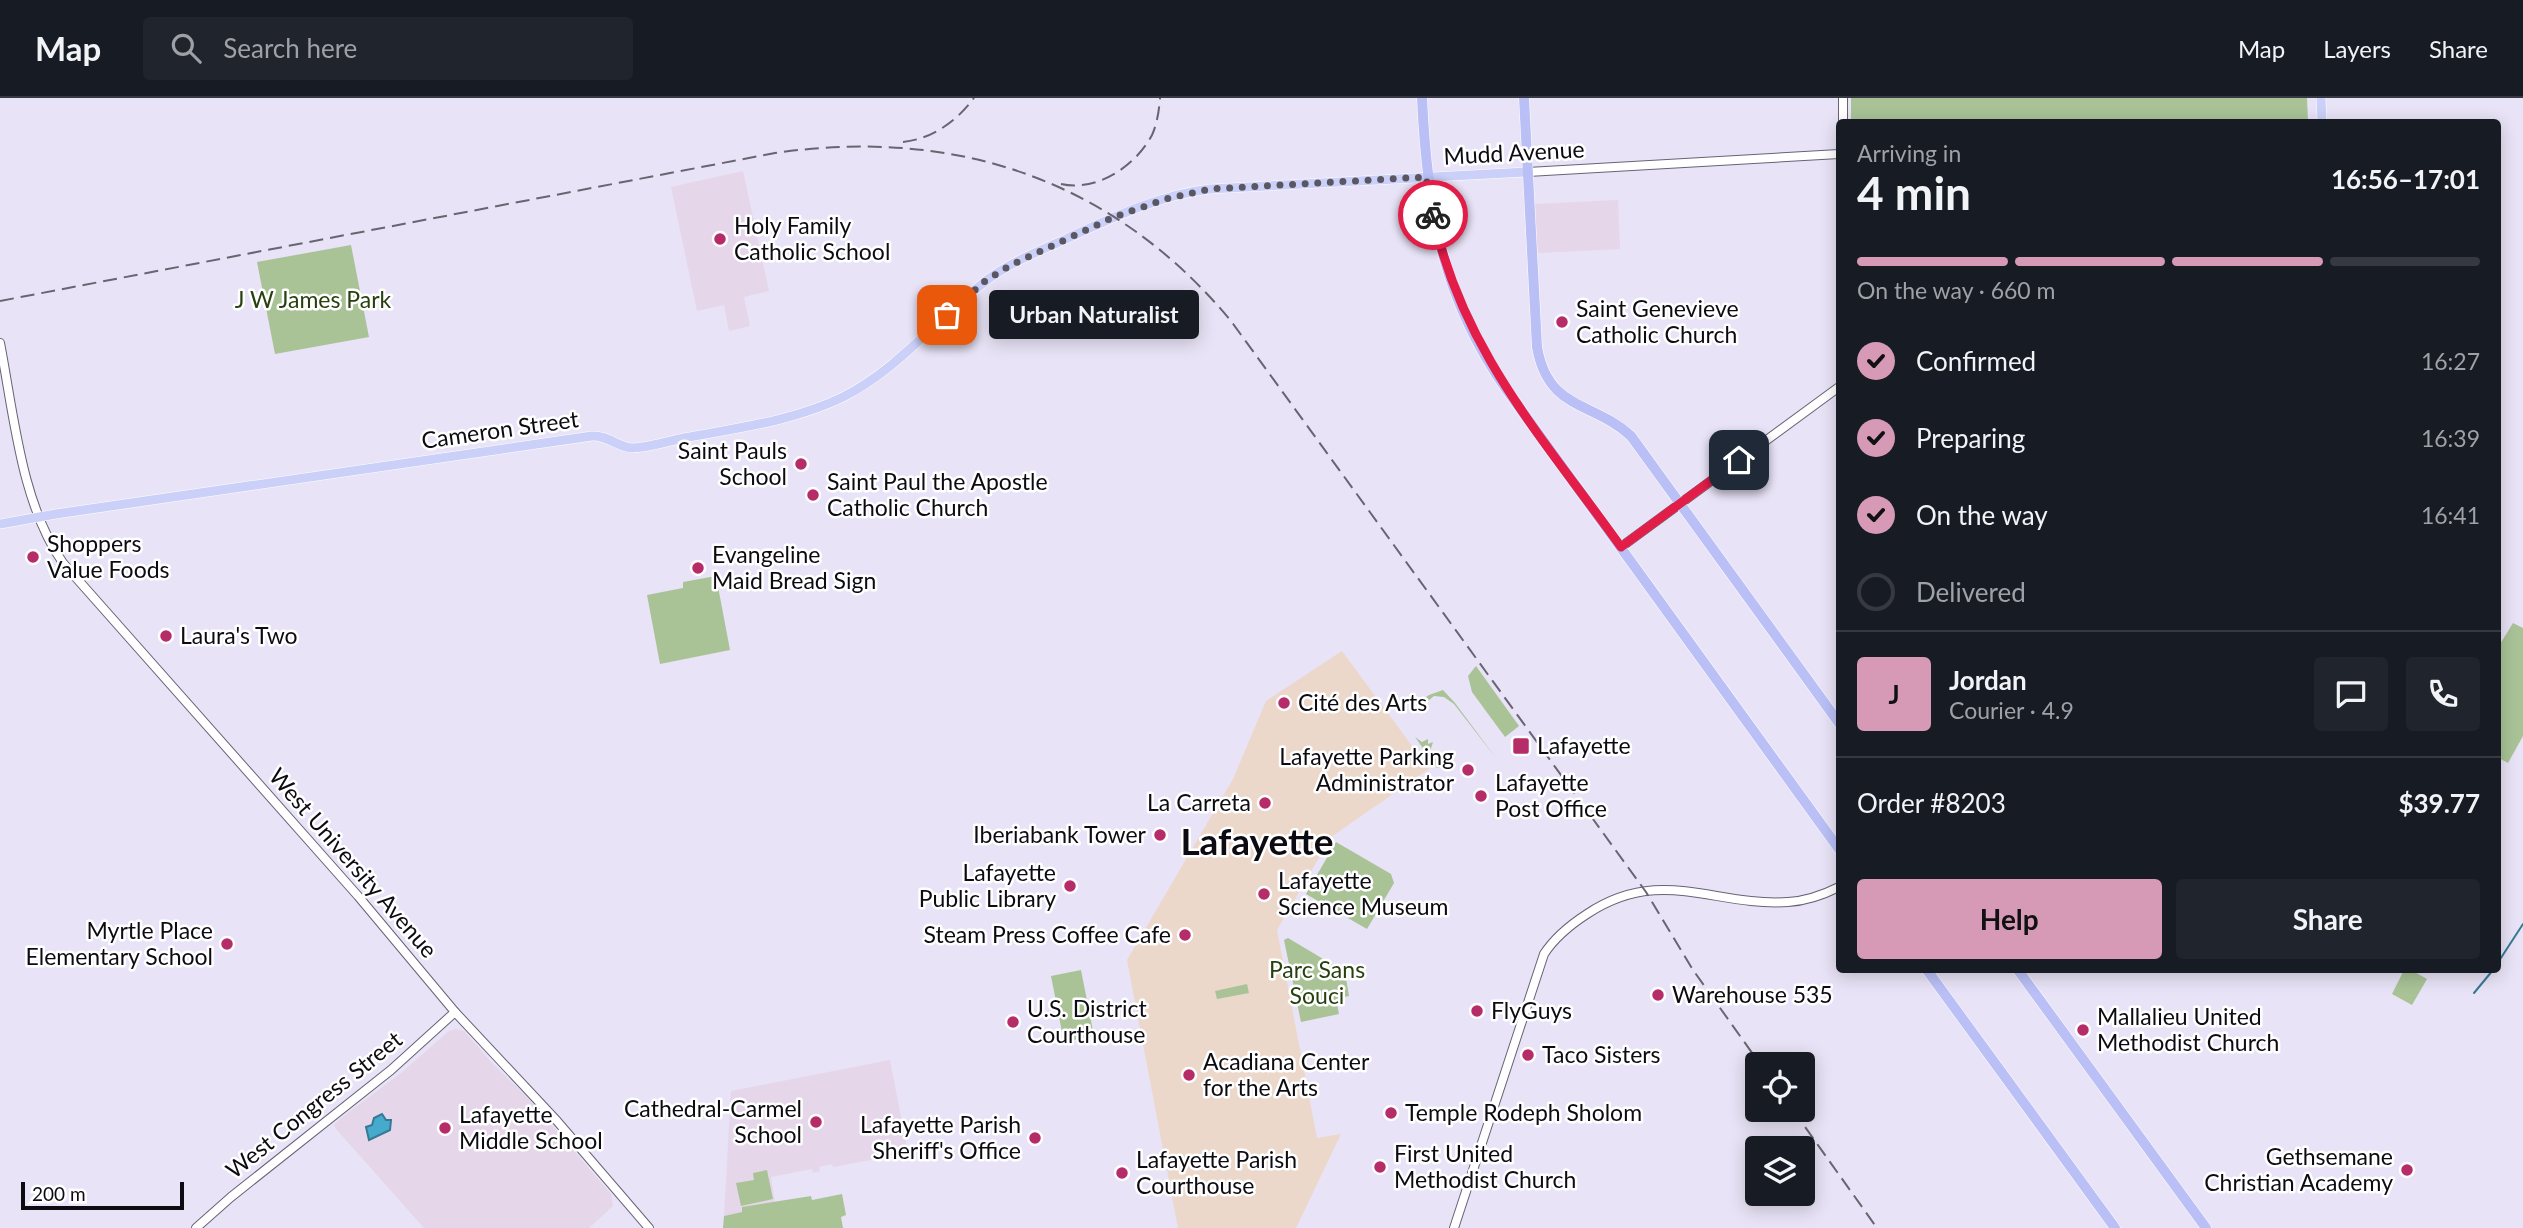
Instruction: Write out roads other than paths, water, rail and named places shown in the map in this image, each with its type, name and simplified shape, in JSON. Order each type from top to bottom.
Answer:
[{"type":"highway","points":[[1422,98],[1426,177],[1435,226],[1445,264],[1475,337],[1504,386],[1836,845]]},
{"type":"highway","points":[[1524,98],[1537,347],[1541,366],[1550,382],[1565,398],[1615,424],[1631,436],[1836,719]]},
{"type":"highway","points":[[1929,973],[2115,1228]]},
{"type":"highway","points":[[2020,973],[2206,1228]]},
{"type":"main road","points":[[1843,98],[1843,119]]},
{"type":"main road","points":[[2321,98],[2322,119]]},
{"type":"main road","name":"Mudd Avenue","points":[[1151,204],[1210,189],[1836,155]]},
{"type":"main road","name":"Cameron Street","points":[[0,524],[592,436],[634,448],[804,412],[842,397],[882,374],[961,301],[985,281],[1011,265],[1114,217],[1151,204]]},
{"type":"main road","name":"West University Avenue","points":[[0,343],[37,517],[68,570],[358,896],[455,1012],[557,1121],[649,1228]]},
{"type":"main road","points":[[1621,547],[1836,389]]},
{"type":"main road","points":[[1454,1228],[1544,954],[1563,931],[1592,911],[1622,897],[1646,892],[1681,890],[1764,902],[1790,902],[1815,897],[1836,888]]},
{"type":"main road","name":"West Congress Street","points":[[196,1228],[391,1070],[455,1012]]},
{"type":"water","points":[[382,1114],[386,1120],[391,1120],[390,1130],[369,1140],[366,1127],[372,1125],[374,1118]]},
{"type":"waterway","points":[[2501,958],[2523,924]]},
{"type":"waterway","points":[[2474,993],[2491,973]]},
{"type":"railway","points":[[903,142],[934,133],[960,114],[974,98]]},
{"type":"railway","points":[[1061,184],[1088,184],[1125,167],[1145,147],[1152,135],[1160,98]]},
{"type":"railway","points":[[0,301],[775,153],[841,147],[906,148],[967,157],[1026,174],[1082,199],[1135,231],[1185,272],[1231,321],[1646,892],[1693,970],[1751,1052]]},
{"type":"railway","points":[[1802,1122],[1877,1228]]},
{"type":"place","name":"Holy Family Catholic School","points":[[720,239]]},
{"type":"place","name":"Urban Naturalist","points":[[947,315]]},
{"type":"place","name":"Saint Genevieve Catholic Church","points":[[1562,322]]},
{"type":"place","name":"Saint Pauls School","points":[[801,464]]},
{"type":"place","name":"Saint Paul the Apostle Catholic Church","points":[[813,495]]},
{"type":"place","name":"Shoppers Value Foods","points":[[33,557]]},
{"type":"place","name":"Evangeline Maid Bread Sign","points":[[698,568]]},
{"type":"place","name":"Laura's Two","points":[[166,636]]},
{"type":"place","name":"Cité des Arts","points":[[1284,703]]},
{"type":"place","name":"Lafayette","points":[[1521,746]]},
{"type":"place","name":"Lafayette Parking Administrator","points":[[1468,770]]},
{"type":"place","name":"Lafayette Post Office","points":[[1481,796]]},
{"type":"place","name":"La Carreta","points":[[1265,803]]},
{"type":"place","name":"Iberiabank Tower","points":[[1160,835]]},
{"type":"place","name":"Lafayette Public Library","points":[[1070,886]]},
{"type":"place","name":"Lafayette Science Museum","points":[[1264,894]]},
{"type":"place","name":"Steam Press Coffee Cafe","points":[[1185,935]]},
{"type":"place","name":"Myrtle Place Elementary School","points":[[227,944]]},
{"type":"place","name":"Warehouse 535","points":[[1658,995]]},
{"type":"place","name":"FlyGuys","points":[[1477,1011]]},
{"type":"place","name":"U.S. District Courthouse","points":[[1013,1022]]},
{"type":"place","name":"Mallalieu United Methodist Church","points":[[2083,1030]]},
{"type":"place","name":"Taco Sisters","points":[[1528,1055]]},
{"type":"place","name":"Acadiana Center for the Arts","points":[[1189,1075]]},
{"type":"place","name":"Temple Rodeph Sholom","points":[[1391,1113]]},
{"type":"place","name":"Cathedral-Carmel School","points":[[816,1122]]},
{"type":"place","name":"Lafayette Middle School","points":[[445,1128]]},
{"type":"place","name":"Lafayette Parish Sheriff's Office","points":[[1035,1138]]},
{"type":"place","name":"First United Methodist Church","points":[[1380,1167]]},
{"type":"place","name":"Gethsemane Christian Academy","points":[[2407,1170]]},
{"type":"place","name":"Lafayette Parish Courthouse","points":[[1122,1173]]},
{"type":"district","name":"Lafayette","points":[[1257,842]]},
{"type":"park label","name":"J W James Park","points":[[313,300]]},
{"type":"park label","name":"Parc Sans Souci","points":[[1317,983]]}]
